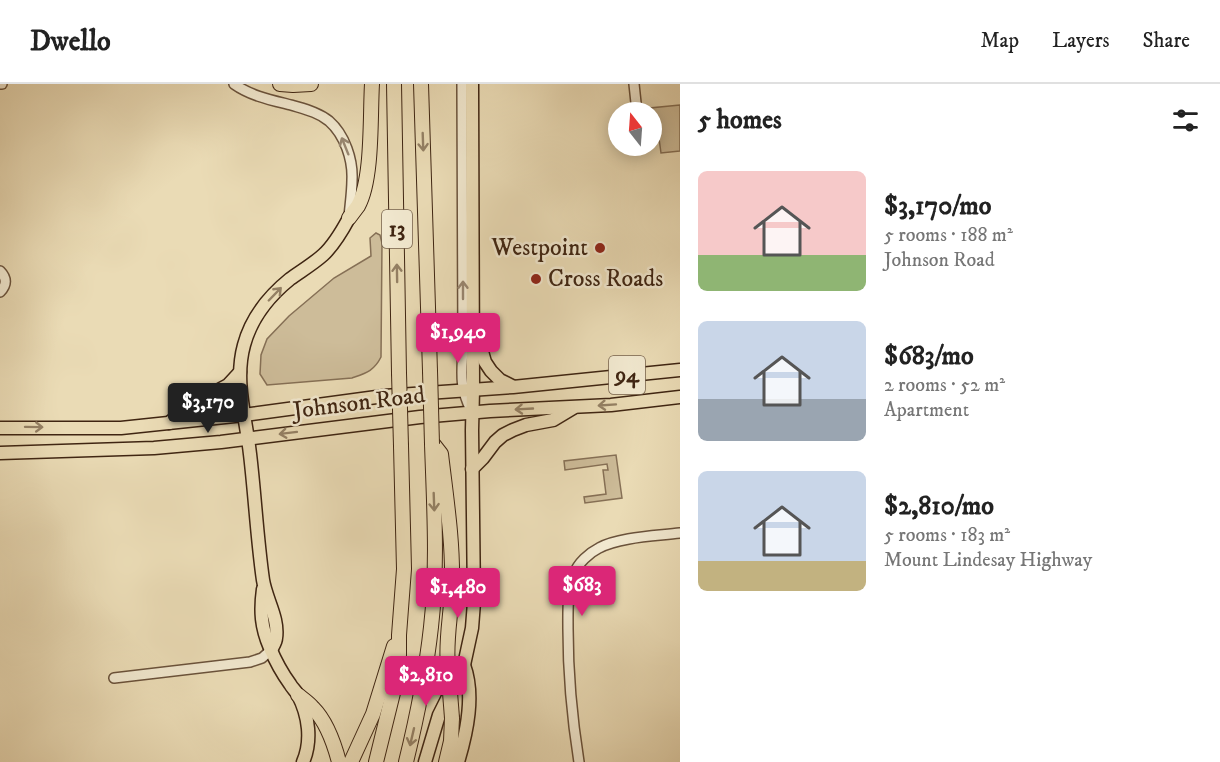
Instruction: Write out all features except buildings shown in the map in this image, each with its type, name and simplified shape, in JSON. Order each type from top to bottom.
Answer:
[{"type":"highway","points":[[280,84],[293,86],[310,84]]},
{"type":"highway","points":[[349,218],[358,205],[366,177],[372,84]]},
{"type":"highway","name":"13","points":[[376,762],[393,693],[399,655],[404,569],[394,84]]},
{"type":"highway","name":"13","points":[[406,762],[423,689],[431,625],[435,559],[421,84]]},
{"type":"highway","points":[[432,444],[441,454],[450,534],[452,583],[447,645],[452,718],[451,741],[446,762]]},
{"type":"highway","points":[[351,762],[373,714],[399,635]]},
{"type":"highway","points":[[298,695],[314,708],[322,721],[336,749],[339,762]]},
{"type":"main road","points":[[425,762],[439,715],[464,665],[472,628],[474,602],[472,412],[468,390],[473,337],[472,84]]},
{"type":"main road","points":[[303,762],[309,738],[306,720],[298,695],[282,673],[265,636],[261,607],[264,584],[240,372],[248,333],[262,309],[276,292],[325,253],[349,218]]},
{"type":"main road","points":[[473,337],[481,348],[485,362],[491,371],[500,380],[513,387]]},
{"type":"main road","name":"94","points":[[468,390],[680,370]]},
{"type":"main road","points":[[169,423],[187,407],[228,386],[240,372]]},
{"type":"main road","name":"Johnson Road","points":[[0,428],[121,429],[384,396],[468,390]]},
{"type":"main road","name":"94","points":[[472,412],[576,407],[680,398]]},
{"type":"main road","points":[[472,469],[503,435],[526,425],[553,420],[576,407]]},
{"type":"main road","name":"Johnson Road","points":[[0,453],[138,449],[472,412]]},
{"type":"main road","points":[[458,762],[468,716],[468,677],[464,665]]},
{"type":"street","points":[[234,84],[257,96],[309,110],[336,129],[348,150],[350,161],[352,178],[349,218]]},
{"type":"street","points":[[462,84],[468,390]]},
{"type":"street","points":[[634,84],[636,102]]},
{"type":"street","points":[[0,271],[5,277],[4,286],[0,292]]},
{"type":"street","points":[[579,762],[568,667],[568,595],[574,572],[586,557],[614,542],[680,533]]},
{"type":"street","points":[[114,678],[249,662],[262,658],[271,650]]},
{"type":"shaded area","points":[[680,105],[680,151],[662,153],[662,107]]},
{"type":"shaded area","points":[[376,233],[380,235],[382,243],[381,357],[378,362],[369,371],[352,378],[267,385],[260,374],[261,355],[267,339],[289,316],[334,278],[371,256],[370,238]]},
{"type":"shaded area","points":[[616,455],[622,498],[585,503],[584,497],[606,494],[603,470],[608,470],[607,464],[565,470],[564,461]]},
{"type":"place","name":"Westpoint","points":[[600,248]]},
{"type":"place","name":"Cross Roads","points":[[536,279]]}]
